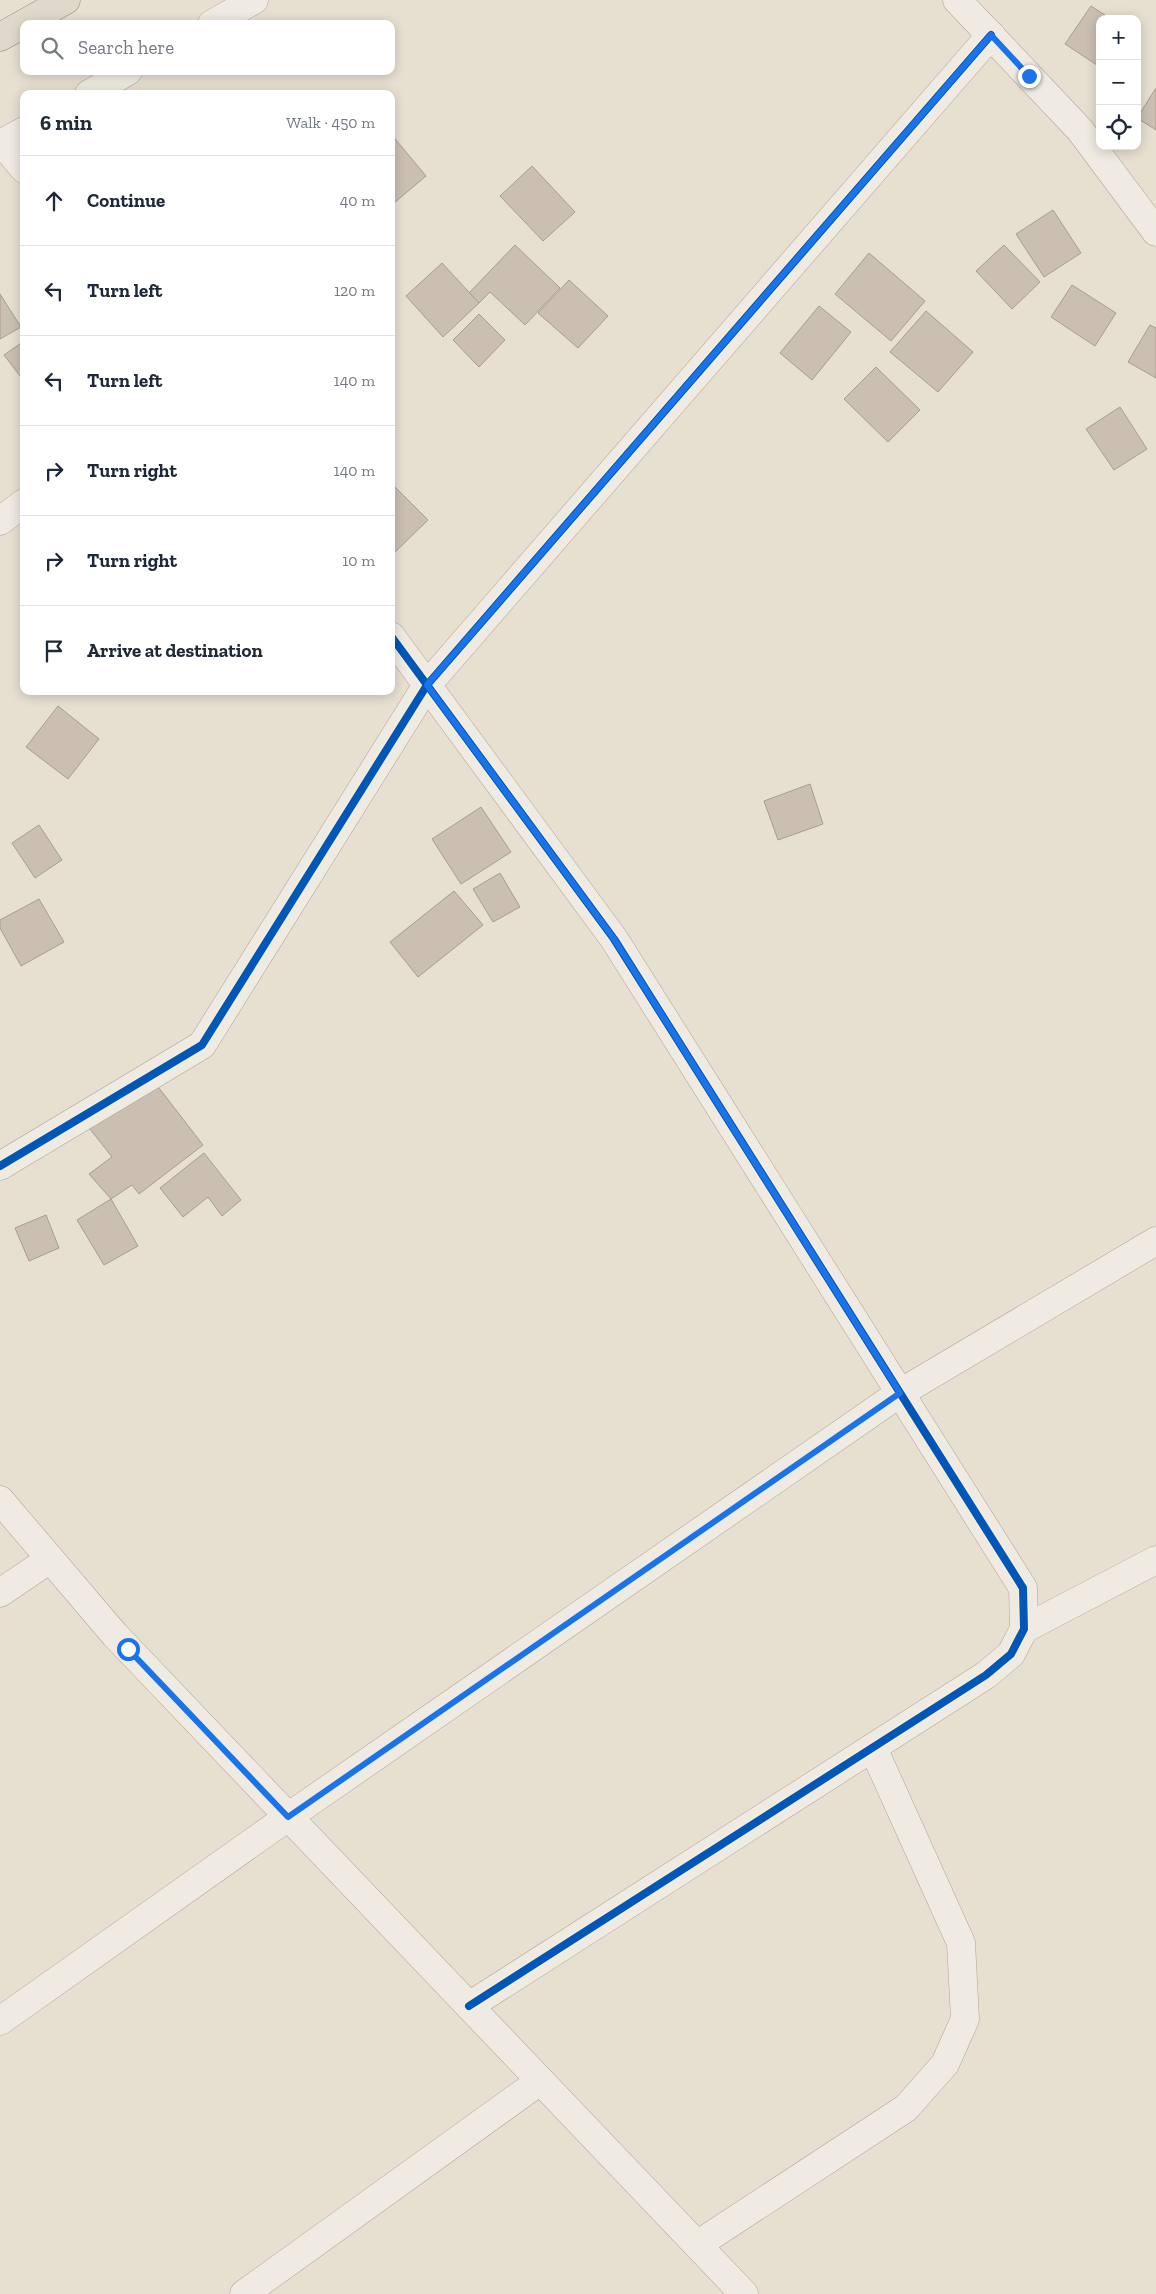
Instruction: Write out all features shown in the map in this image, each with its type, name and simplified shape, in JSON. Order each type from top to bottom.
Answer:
[{"type":"highway","points":[[29,20],[66,0]]},
{"type":"highway","points":[[0,36],[20,25]]},
{"type":"street","points":[[219,20],[254,0]]},
{"type":"street","points":[[957,0],[1080,130],[1156,232]]},
{"type":"street","points":[[0,1166],[202,1045],[427,685],[991,35]]},
{"type":"street","points":[[96,90],[121,75]]},
{"type":"street","points":[[9,139],[20,161]]},
{"type":"street","points":[[0,521],[20,506]]},
{"type":"street","points":[[395,641],[614,939],[1023,1588],[1024,1628],[1011,1654],[986,1675],[469,2006]]},
{"type":"street","points":[[0,2022],[288,1817],[900,1393],[1156,1241]]},
{"type":"street","points":[[0,1500],[115,1635],[744,2294]]},
{"type":"street","points":[[0,1593],[50,1559]]},
{"type":"street","points":[[1024,1628],[1156,1560]]},
{"type":"street","points":[[697,2245],[906,2108],[945,2064],[965,2019],[961,1943],[873,1748]]},
{"type":"street","points":[[244,2294],[540,2081]]},
{"type":"building","points":[[1091,6],[1105,15],[1096,15],[1096,64],[1065,44]]},
{"type":"building","points":[[1156,88],[1156,130],[1141,121],[1141,112]]},
{"type":"building","points":[[395,139],[426,176],[395,202]]},
{"type":"building","points":[[532,166],[575,212],[543,241],[500,196]]},
{"type":"building","points":[[1053,210],[1081,253],[1044,277],[1016,234]]},
{"type":"building","points":[[515,245],[560,288],[525,325],[490,292],[479,303],[469,293]]},
{"type":"building","points":[[1004,245],[1040,282],[1012,309],[976,271]]},
{"type":"building","points":[[869,253],[925,301],[891,341],[835,294]]},
{"type":"building","points":[[442,263],[479,303],[443,337],[406,296]]},
{"type":"building","points":[[569,280],[608,316],[578,348],[538,313]]},
{"type":"building","points":[[1072,285],[1116,313],[1095,346],[1051,317]]},
{"type":"building","points":[[0,294],[20,328],[0,339]]},
{"type":"building","points":[[819,306],[851,332],[812,380],[780,353]]},
{"type":"building","points":[[926,311],[973,352],[938,392],[890,352]]},
{"type":"building","points":[[479,314],[505,340],[479,367],[453,340]]},
{"type":"building","points":[[1150,325],[1156,328],[1156,378],[1128,362]]},
{"type":"building","points":[[20,344],[20,376],[4,355]]},
{"type":"building","points":[[876,367],[920,410],[888,442],[844,399]]},
{"type":"building","points":[[1120,407],[1147,449],[1114,470],[1086,429]]},
{"type":"building","points":[[395,487],[428,520],[395,552]]},
{"type":"building","points":[[58,706],[99,739],[68,779],[26,747]]},
{"type":"building","points":[[810,784],[823,824],[778,840],[764,801]]},
{"type":"building","points":[[481,807],[511,852],[461,884],[432,839]]},
{"type":"building","points":[[39,825],[62,860],[35,878],[12,843]]},
{"type":"building","points":[[500,873],[520,907],[493,922],[473,889]]},
{"type":"building","points":[[454,891],[483,925],[418,977],[390,942]]},
{"type":"building","points":[[39,899],[64,942],[21,966],[0,928],[0,920]]},
{"type":"building","points":[[142,1066],[203,1145],[139,1194],[132,1185],[111,1199],[89,1174],[112,1157],[79,1115]]},
{"type":"building","points":[[204,1153],[241,1200],[222,1216],[208,1197],[183,1217],[160,1188]]},
{"type":"building","points":[[111,1199],[138,1246],[104,1265],[77,1220]]},
{"type":"building","points":[[46,1215],[59,1248],[29,1261],[15,1228]]},
{"type":"cycle path","points":[[0,1166],[202,1045],[427,685],[991,35]]},
{"type":"cycle path","points":[[395,641],[614,939],[1023,1588],[1024,1629],[1011,1654],[986,1675],[469,2006]]},
{"type":"route","points":[[128,1649],[288,1817],[900,1393],[614,939],[427,685],[991,35],[1029,76]]}]
